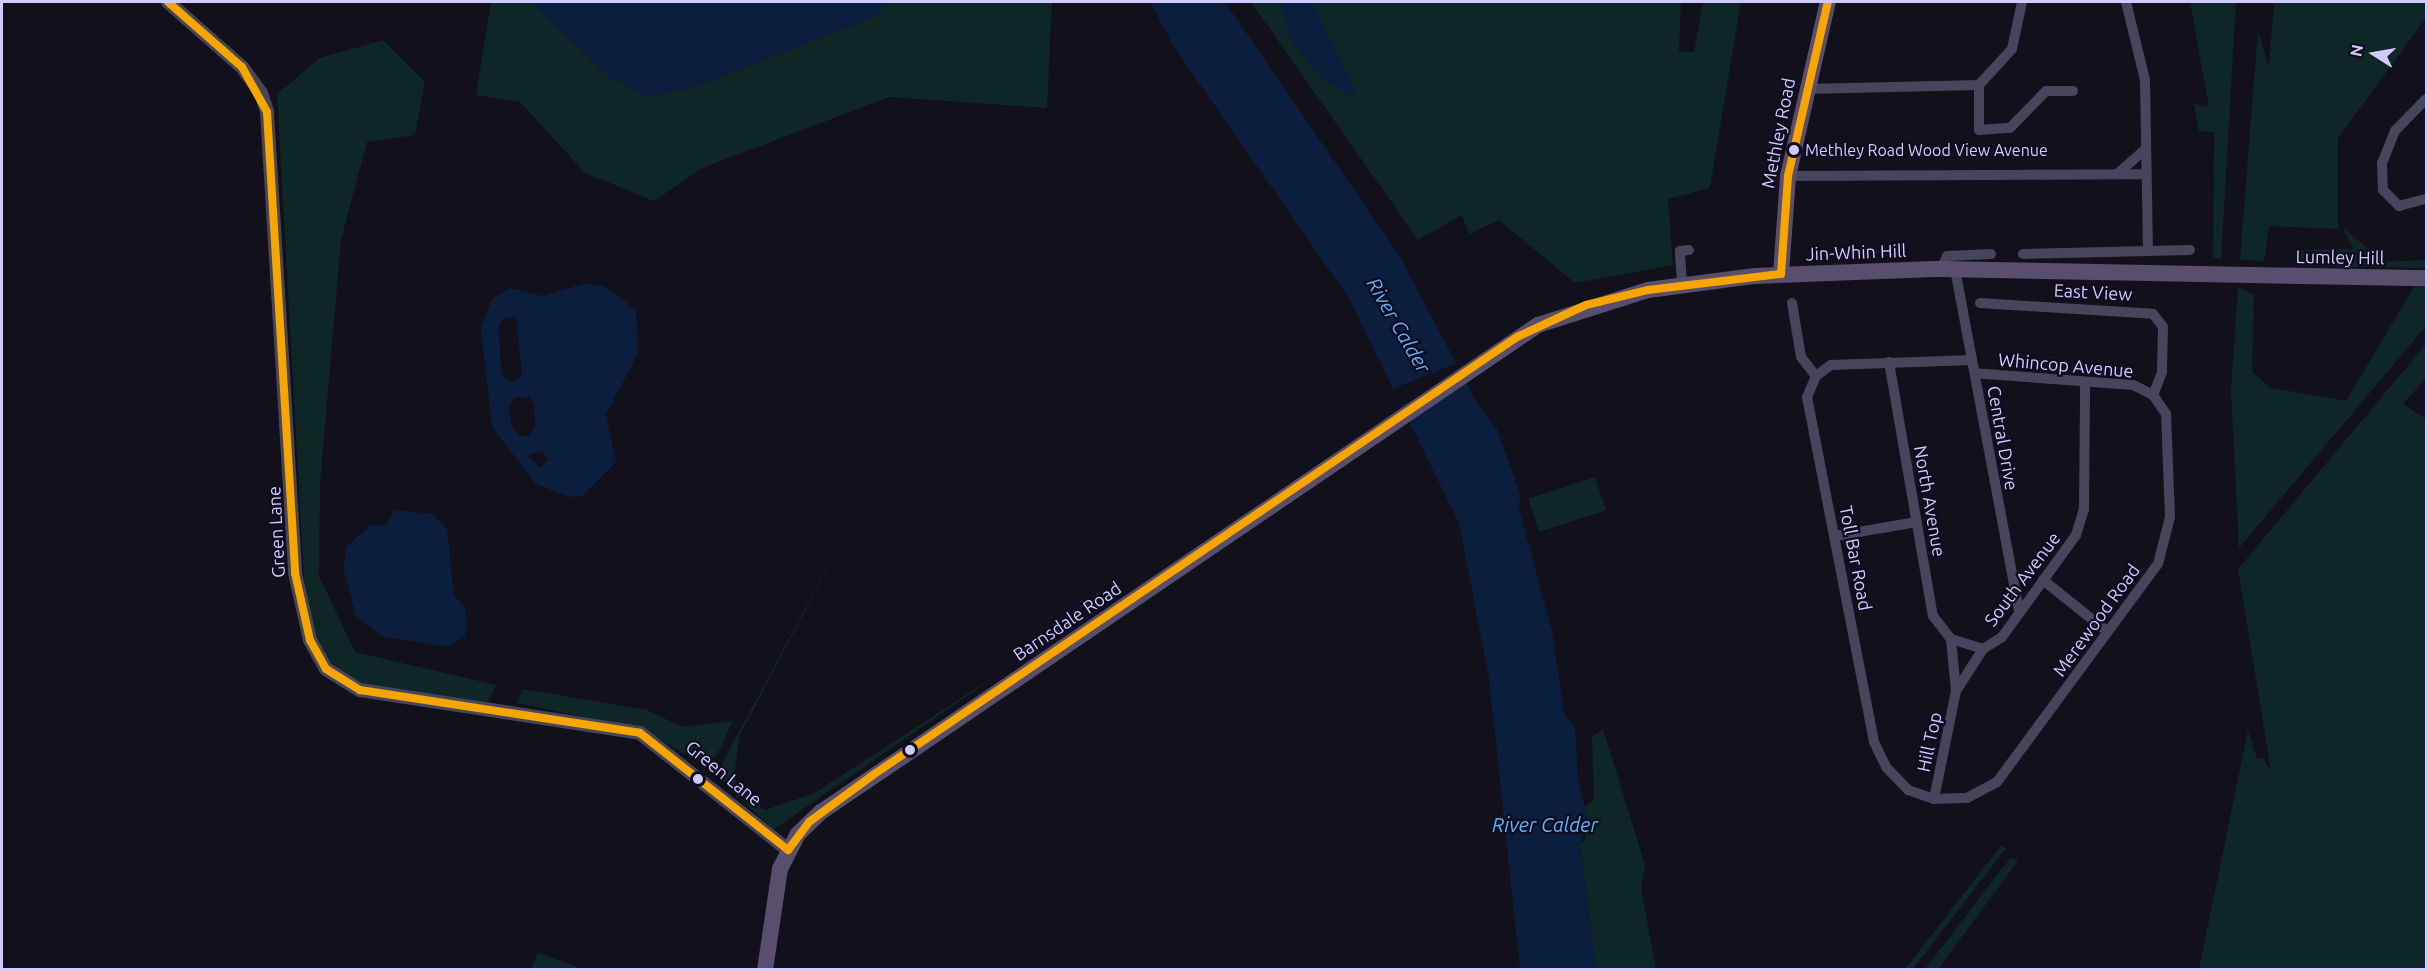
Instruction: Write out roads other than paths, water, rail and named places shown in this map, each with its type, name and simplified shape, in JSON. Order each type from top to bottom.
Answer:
[{"type":"main road","name":"Methley Road","points":[[1781,274],[1788,176],[1806,89],[1828,2]]},
{"type":"main road","name":"Jin-Whin Hill","points":[[1477,363],[1538,326],[1586,306],[1682,283],[1781,274],[1948,269],[2254,275]]},
{"type":"main road","name":"Lumley Hill","points":[[2254,275],[2427,278]]},
{"type":"main road","name":"Barnsdale Road","points":[[765,969],[778,879],[788,850],[809,822],[856,787],[1477,363]]},
{"type":"street","name":"Green Lane","points":[[168,2],[242,67],[261,93],[289,423],[295,573],[316,655],[333,677],[360,690],[640,733],[788,850]]},
{"type":"street","points":[[2022,2],[2012,49],[1979,85],[1979,130],[2010,128],[2046,91],[2073,91]]},
{"type":"street","points":[[2126,2],[2144,71],[2148,251]]},
{"type":"street","points":[[1806,89],[1979,85]]},
{"type":"street","points":[[2427,99],[2395,131],[2382,164],[2383,190],[2399,206],[2427,199]]},
{"type":"street","points":[[2117,174],[2146,149]]},
{"type":"street","points":[[1788,176],[2146,174]]},
{"type":"street","points":[[1682,283],[1680,251],[1689,250]]},
{"type":"street","points":[[2023,254],[2190,250]]},
{"type":"street","points":[[1948,269],[1947,256],[1991,254]]},
{"type":"street","name":"Central Drive","points":[[1948,269],[1975,373],[2019,612]]},
{"type":"street","points":[[1792,303],[1801,357],[1816,376],[1831,365],[1972,360]]},
{"type":"street","name":"East View","points":[[1980,303],[2153,314],[2163,327],[2162,372],[2153,395]]},
{"type":"street","name":"North Avenue","points":[[1889,362],[1933,616],[1951,639]]},
{"type":"street","name":"Whincop Avenue","points":[[1975,373],[2133,385],[2153,395]]},
{"type":"street","name":"Toll Bar Road","points":[[1816,376],[1807,397],[1874,742],[1886,767],[1908,790],[1934,799]]},
{"type":"street","name":"South Avenue","points":[[1951,639],[1983,649],[2002,637],[2076,535],[2085,509],[2085,382]]},
{"type":"street","name":"Merewood Road","points":[[1934,799],[1966,798],[1997,782],[2158,564],[2170,518],[2166,414],[2153,395]]},
{"type":"street","points":[[1835,536],[1917,522]]},
{"type":"street","points":[[2043,580],[2108,632]]},
{"type":"street","name":"Hill Top","points":[[1934,799],[1956,691],[1951,639]]},
{"type":"street","name":"Hill Top","points":[[1956,691],[1983,649]]},
{"type":"water","points":[[531,2],[889,2],[875,16],[700,85],[650,97],[608,76]]},
{"type":"water","name":"River Calder","points":[[1150,2],[1225,2],[1400,257],[1477,403],[1497,429],[1521,497],[1518,505],[1552,631],[1564,714],[1575,727],[1578,781],[1589,822],[1580,844],[1596,969],[1520,969],[1489,678],[1459,523],[1348,297],[1174,47]]},
{"type":"water","points":[[1280,2],[1312,2],[1356,92],[1350,95],[1324,81],[1291,41]]},
{"type":"water","points":[[586,283],[606,287],[636,310],[638,353],[606,415],[616,462],[583,496],[568,497],[535,483],[492,427],[481,328],[492,299],[510,288],[543,296]],"holes":[[[516,316],[522,375],[510,383],[501,374],[499,326],[502,319]],[[516,397],[529,397],[534,405],[535,426],[528,436],[519,436],[512,426],[508,408]],[[541,451],[549,459],[540,468],[527,456]]]},
{"type":"water","points":[[395,510],[432,514],[447,529],[454,596],[465,608],[467,621],[465,636],[449,647],[381,636],[356,616],[343,567],[347,546],[370,526],[387,524]]},
{"type":"place","name":"Methley Road Wood View Avenue","points":[[1794,150]]}]
